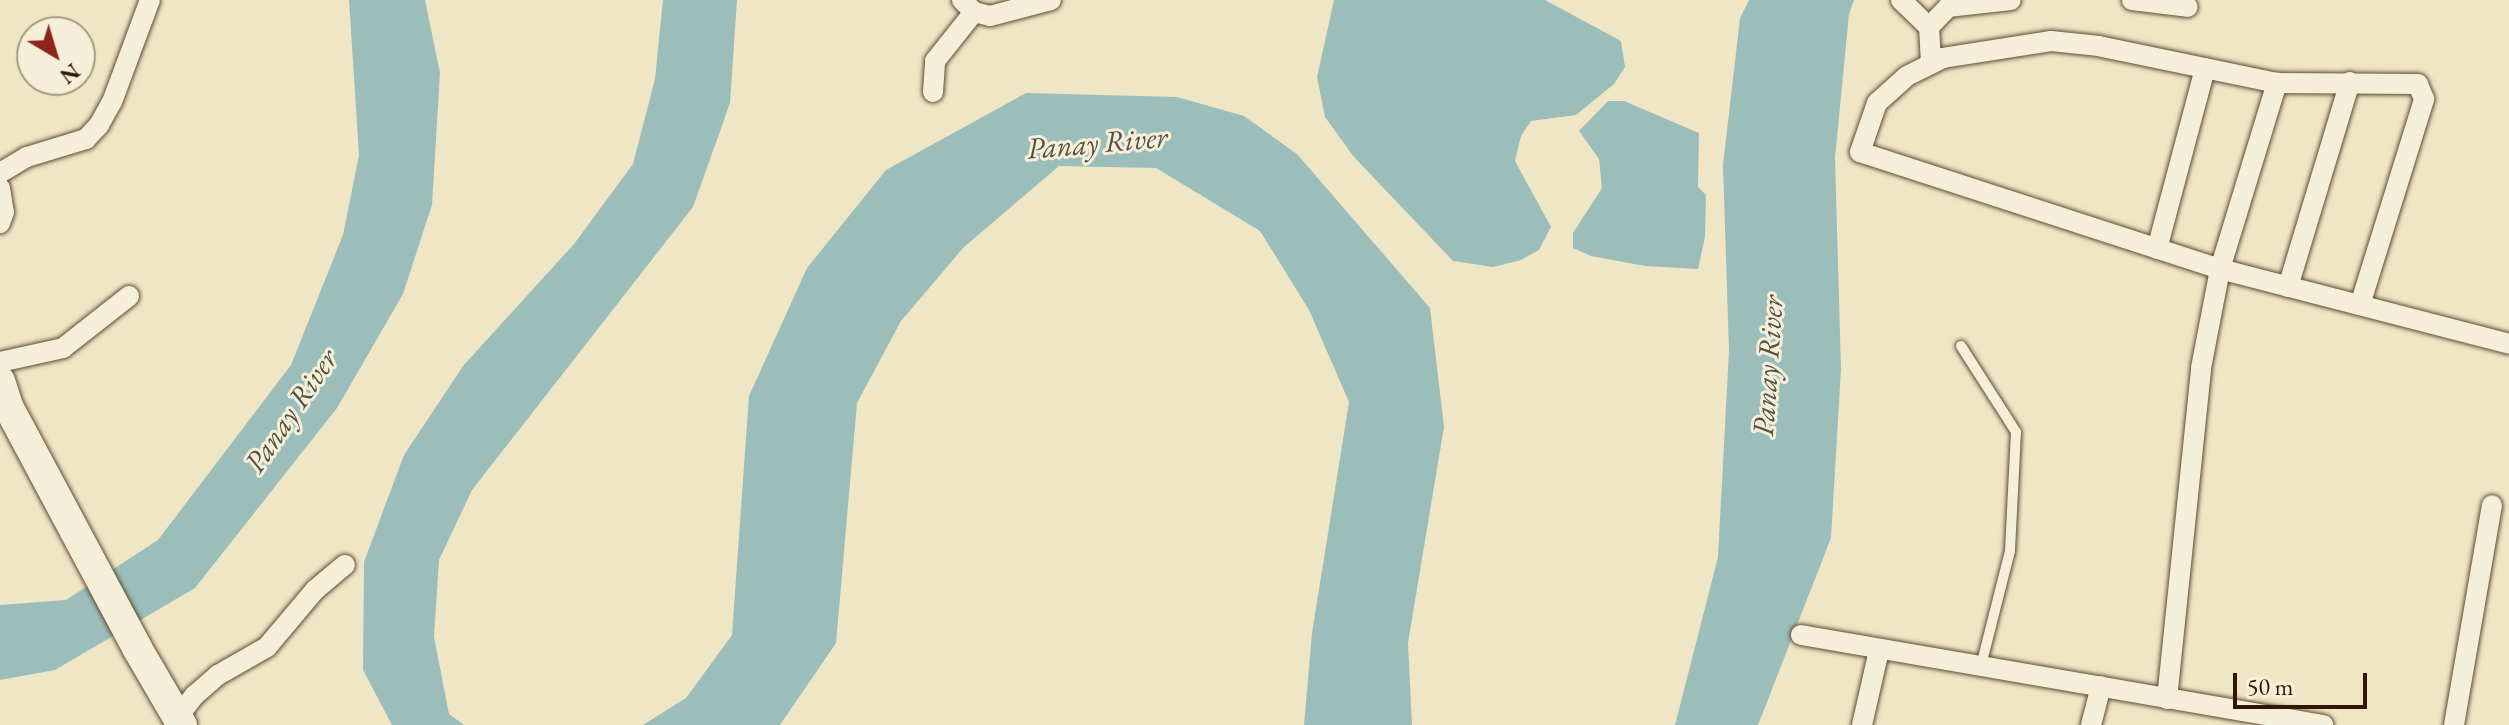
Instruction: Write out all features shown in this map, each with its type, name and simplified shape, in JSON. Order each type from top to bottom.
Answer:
[{"type":"main road","points":[[0,381],[9,408],[179,722]]},
{"type":"street","points":[[0,173],[27,157],[86,139],[99,125],[112,102],[150,0]]},
{"type":"street","points":[[933,92],[935,61],[968,6],[990,16],[1051,0]]},
{"type":"street","points":[[1901,0],[1929,27],[1931,64]]},
{"type":"street","points":[[1929,27],[1948,7],[2011,0]]},
{"type":"street","points":[[2132,0],[2188,7]]},
{"type":"street","points":[[2360,305],[2424,99],[2418,84],[2277,83],[2099,46],[2051,41],[1992,47],[1931,64],[1907,76],[1877,103],[1860,152],[2220,269],[2509,344]]},
{"type":"street","points":[[2157,249],[2205,68]]},
{"type":"street","points":[[2288,287],[2350,82]]},
{"type":"street","points":[[2167,699],[2201,368],[2220,269],[2277,83]]},
{"type":"street","points":[[0,188],[4,212],[0,223]]},
{"type":"street","points":[[0,362],[63,348],[129,296]]},
{"type":"street","points":[[2454,725],[2492,505]]},
{"type":"street","points":[[179,722],[195,695],[218,675],[267,647],[315,590],[345,565]]},
{"type":"street","points":[[1801,635],[2321,725]]},
{"type":"street","points":[[1862,725],[1879,650]]},
{"type":"street","points":[[2091,725],[2101,686]]},
{"type":"lane","points":[[1961,346],[2016,432],[2010,551],[1981,666]]},
{"type":"water","name":"Panay River","points":[[349,0],[425,0],[440,73],[432,205],[403,294],[337,408],[195,588],[55,670],[0,680],[0,605],[66,600],[158,540],[291,365],[343,235],[359,155]]},
{"type":"water","points":[[663,0],[737,0],[730,103],[693,207],[472,490],[439,560],[434,637],[449,714],[464,725],[392,725],[363,670],[364,562],[404,455],[463,366],[574,244],[633,164],[655,79]]},
{"type":"water","points":[[1334,0],[1545,0],[1621,41],[1625,67],[1614,84],[1576,115],[1531,121],[1521,136],[1515,161],[1551,227],[1539,250],[1521,260],[1493,267],[1453,261],[1354,157],[1325,117],[1317,77]]},
{"type":"water","name":"Panay River","points":[[1749,0],[1854,0],[1849,14],[1835,158],[1841,369],[1831,538],[1758,725],[1675,725],[1718,557],[1729,351],[1723,165],[1740,18]]},
{"type":"water","name":"Panay River","points":[[1026,93],[1177,97],[1244,116],[1297,154],[1430,308],[1444,427],[1408,643],[1412,725],[1304,725],[1312,633],[1349,402],[1309,310],[1260,231],[1156,168],[1059,166],[964,247],[901,321],[857,403],[836,643],[780,725],[643,725],[686,698],[732,635],[749,396],[807,268],[886,170]]},
{"type":"water","points":[[1608,101],[1624,101],[1699,133],[1698,187],[1706,195],[1705,237],[1698,269],[1645,266],[1591,256],[1573,248],[1573,233],[1602,188],[1599,159],[1579,131]]}]
